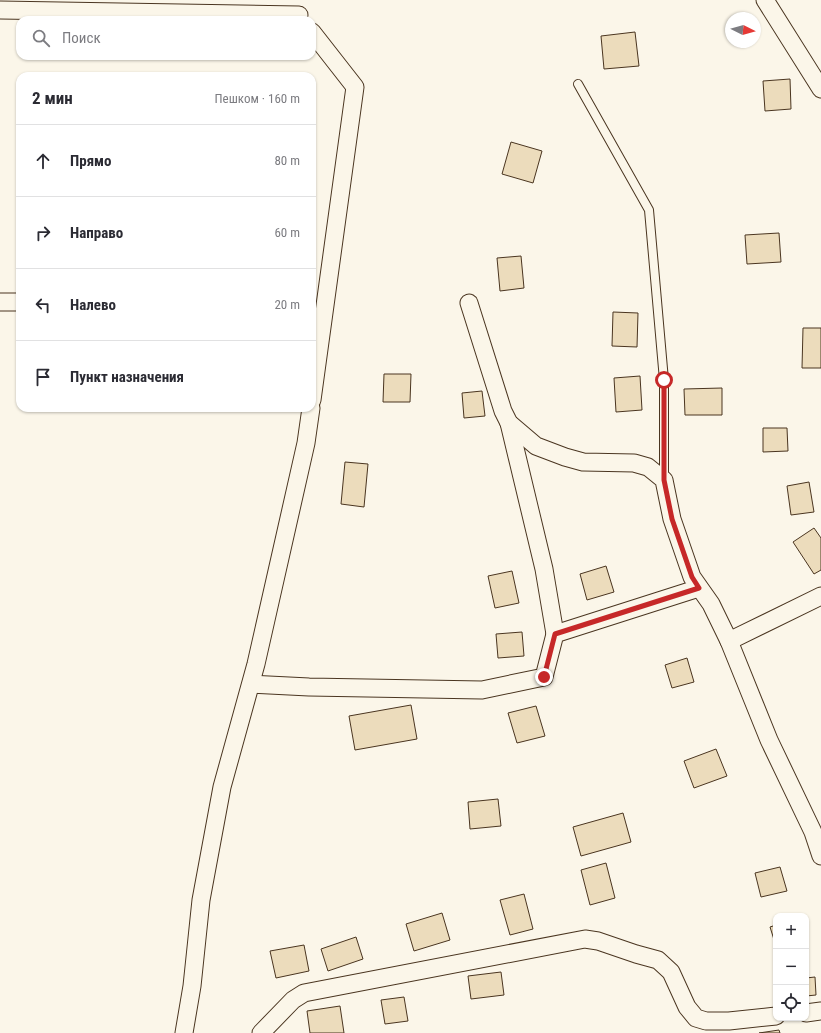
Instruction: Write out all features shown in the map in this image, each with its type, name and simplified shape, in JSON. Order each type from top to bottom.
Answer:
[{"type":"street","points":[[766,0],[821,89]]},
{"type":"street","points":[[0,10],[300,12]]},
{"type":"street","points":[[316,37],[355,87],[319,296],[316,341]]},
{"type":"street","points":[[0,302],[16,302]]},
{"type":"street","points":[[251,684],[309,687],[482,690],[544,677],[555,634],[544,568],[509,423],[503,411],[469,303]]},
{"type":"street","points":[[184,1033],[192,986],[201,900],[222,787],[258,656],[306,443],[310,412]]},
{"type":"street","points":[[509,423],[536,446],[565,457],[583,462],[634,463],[648,467],[664,480],[672,519],[692,577],[711,604],[729,640],[769,740],[813,832],[821,856]]},
{"type":"street","points":[[555,634],[699,588]]},
{"type":"street","points":[[729,640],[821,596]]},
{"type":"street","points":[[261,1033],[293,1000],[304,994],[585,939],[598,941],[658,960],[671,972],[687,1007],[696,1018],[706,1021],[729,1021],[773,1016]]},
{"type":"street","points":[[809,1013],[821,1011]]},
{"type":"lane","points":[[578,84],[650,210],[664,380],[664,480]]},
{"type":"building","points":[[635,32],[639,66],[604,69],[601,36]]},
{"type":"building","points":[[790,79],[791,109],[765,111],[763,81]]},
{"type":"building","points":[[511,142],[542,151],[533,183],[502,174]]},
{"type":"building","points":[[779,233],[781,262],[747,264],[745,235]]},
{"type":"building","points":[[521,256],[524,288],[500,291],[497,258]]},
{"type":"building","points":[[613,312],[638,313],[637,347],[612,346]]},
{"type":"building","points":[[803,328],[821,328],[821,368],[802,368]]},
{"type":"building","points":[[384,374],[411,374],[410,402],[383,402]]},
{"type":"building","points":[[640,376],[642,410],[616,412],[614,378]]},
{"type":"building","points":[[722,388],[722,415],[685,415],[684,389]]},
{"type":"building","points":[[482,391],[485,416],[464,418],[462,393]]},
{"type":"building","points":[[763,428],[787,428],[788,451],[763,452]]},
{"type":"building","points":[[345,462],[368,464],[364,507],[341,504]]},
{"type":"building","points":[[809,482],[814,512],[791,515],[787,486]]},
{"type":"building","points":[[814,528],[821,538],[821,570],[814,574],[793,542]]},
{"type":"building","points":[[606,566],[614,592],[587,600],[580,574]]},
{"type":"building","points":[[512,571],[519,603],[495,608],[488,576]]},
{"type":"building","points":[[522,632],[524,656],[498,658],[496,634]]},
{"type":"building","points":[[687,658],[694,682],[672,688],[665,665]]},
{"type":"building","points":[[411,705],[417,739],[355,750],[349,716]]},
{"type":"building","points":[[536,706],[545,736],[517,743],[508,713]]},
{"type":"building","points":[[716,749],[727,776],[694,788],[684,761]]},
{"type":"building","points":[[498,799],[501,826],[470,829],[468,802]]},
{"type":"building","points":[[623,813],[631,842],[581,856],[573,827]]},
{"type":"building","points":[[606,863],[615,898],[590,905],[581,870]]},
{"type":"building","points":[[780,867],[787,891],[761,897],[755,873]]},
{"type":"building","points":[[524,894],[533,929],[510,935],[500,900]]},
{"type":"building","points":[[442,913],[450,940],[414,951],[406,924]]},
{"type":"building","points":[[773,926],[773,936],[770,927]]},
{"type":"building","points":[[356,937],[363,959],[328,971],[321,949]]},
{"type":"building","points":[[304,945],[309,971],[276,978],[270,951]]},
{"type":"building","points":[[501,972],[504,995],[471,999],[468,976]]},
{"type":"building","points":[[815,977],[816,995],[809,996],[809,978]]},
{"type":"building","points":[[404,997],[408,1021],[385,1024],[381,1000]]},
{"type":"building","points":[[340,1006],[344,1033],[310,1033],[307,1011]]},
{"type":"building","points":[[779,1030],[780,1033],[759,1033]]},
{"type":"route","points":[[544,677],[555,634],[699,588],[692,577],[672,519],[664,480],[664,380]]}]
